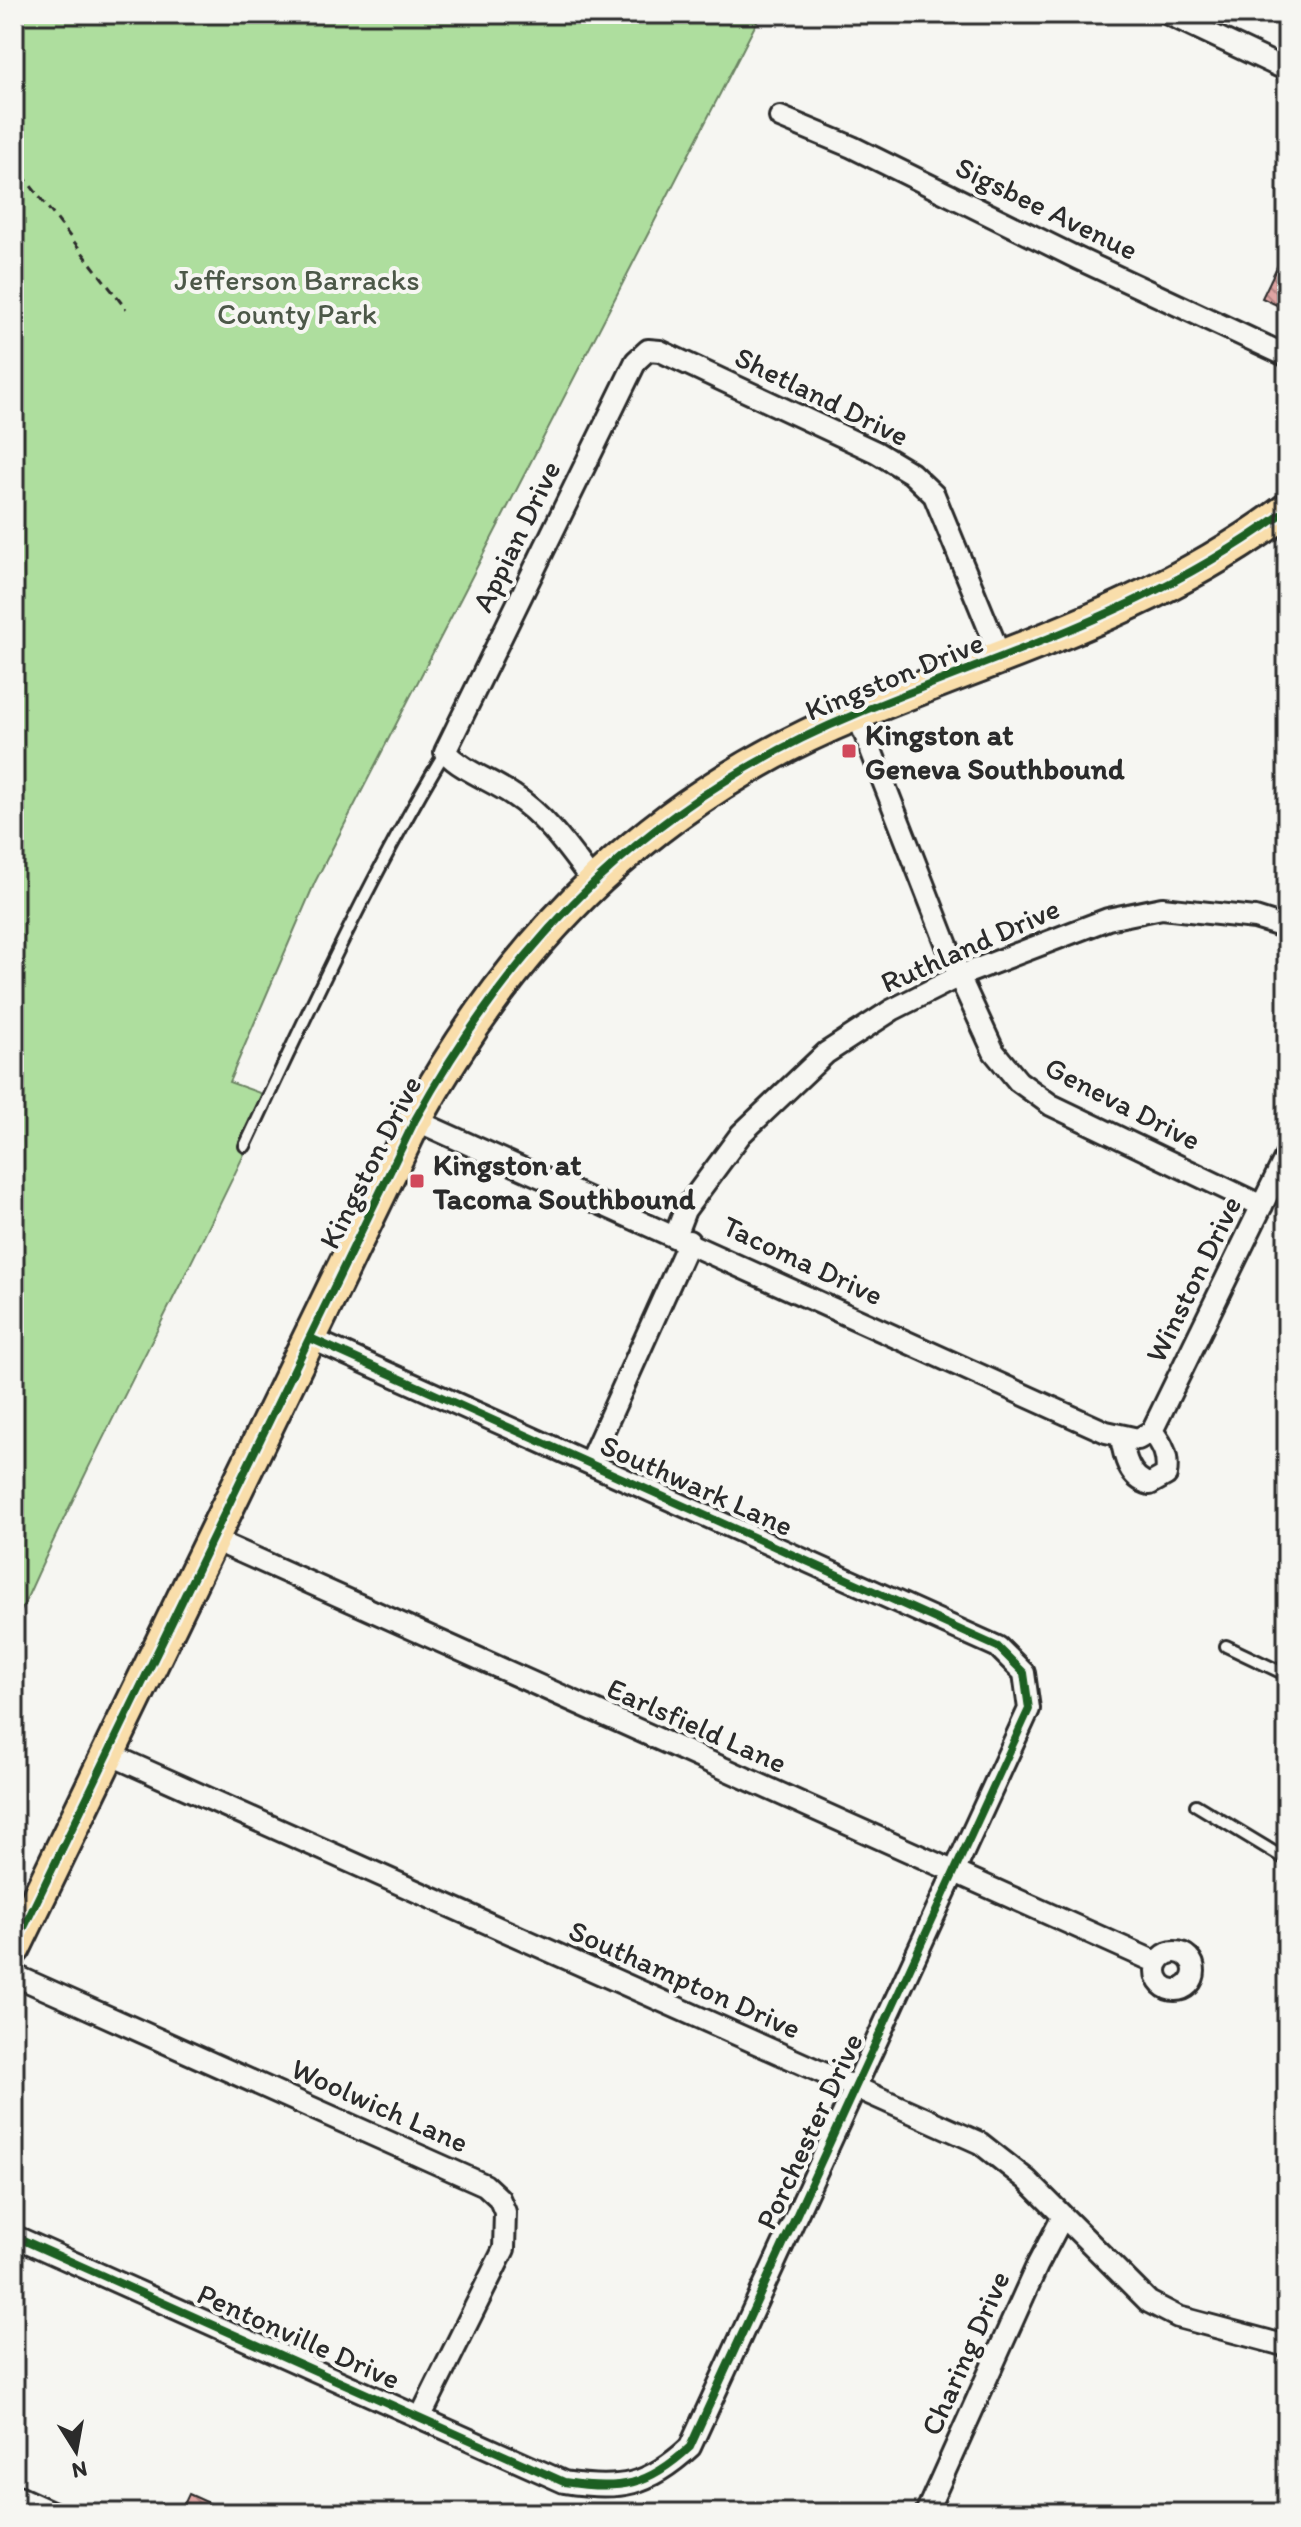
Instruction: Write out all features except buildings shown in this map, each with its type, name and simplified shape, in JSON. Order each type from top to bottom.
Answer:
[{"type":"main road","name":"Kingston Drive","points":[[14,1948],[415,1120],[459,1044],[502,984],[558,916],[641,839],[706,792],[786,746],[857,714],[1093,623],[1173,584],[1285,516]]},
{"type":"street","points":[[1168,14],[1287,70]]},
{"type":"street","name":"Sigsbee Avenue","points":[[780,117],[852,147],[1079,259],[1287,356]]},
{"type":"street","name":"Shetland Drive","points":[[648,350],[660,351],[862,445],[911,473],[934,495],[1001,658]]},
{"type":"street","name":"Appian Drive","points":[[445,752],[636,361],[648,350]]},
{"type":"street","name":"Geneva Drive","points":[[857,714],[959,976],[994,1052],[1018,1081],[1051,1105],[1262,1206]]},
{"type":"street","points":[[445,752],[454,762],[515,796],[550,825],[593,882]]},
{"type":"street","name":"Ruthland Drive","points":[[589,1463],[682,1238],[685,1210],[741,1134],[826,1053],[892,1010],[959,976],[1108,919],[1162,908],[1240,915],[1287,928]]},
{"type":"street","name":"Tacoma Drive","points":[[415,1120],[1121,1437]]},
{"type":"street","name":"Winston Drive","points":[[1152,1431],[1287,1154]]},
{"type":"street","name":"Southwark Lane","points":[[310,1338],[998,1647],[1024,1673],[1029,1709]]},
{"type":"street","points":[[1152,1431],[1163,1445],[1168,1462],[1166,1475],[1150,1484],[1140,1482],[1131,1471],[1121,1437],[1138,1439],[1152,1431]]},
{"type":"street","name":"Earlsfield Lane","points":[[212,1539],[1158,1963]]},
{"type":"street","name":"Porchester Drive","points":[[564,2482],[594,2487],[625,2486],[650,2479],[690,2447],[1029,1709]]},
{"type":"street","name":"Southampton Drive","points":[[109,1754],[980,2143],[1027,2180],[1149,2302],[1178,2317],[1287,2346]]},
{"type":"street","name":"Woolwich Lane","points":[[14,1975],[485,2185],[499,2198],[505,2212],[504,2249],[421,2416]]},
{"type":"street","name":"Charing Drive","points":[[926,2513],[1062,2218]]},
{"type":"street","name":"Pentonville Drive","points":[[14,2236],[564,2482]]},
{"type":"street","points":[[14,2495],[54,2513]]},
{"type":"lane","points":[[245,1146],[325,975],[408,812],[445,752]]},
{"type":"lane","points":[[1226,1646],[1287,1675]]},
{"type":"lane","points":[[1196,1805],[1287,1860]]},
{"type":"path","points":[[14,164],[126,309]]},
{"type":"green space","name":"Jefferson Barracks County Park","points":[[14,14],[761,14],[315,882],[229,1082],[271,1097],[76,1493],[14,1627]]},
{"type":"cycle path","points":[[14,1948],[415,1120],[455,1052],[499,989],[547,931],[600,878],[656,829],[718,786],[784,747],[856,714],[1132,602],[1236,545],[1287,510]]},
{"type":"cycle path","points":[[14,2236],[564,2482],[601,2486],[646,2478],[690,2447],[1029,1709],[1024,1673],[998,1647],[310,1338]]},
{"type":"place","name":"Kingston at Geneva Southbound","points":[[849,751]]},
{"type":"place","name":"Kingston at Tacoma Southbound","points":[[417,1181]]}]
